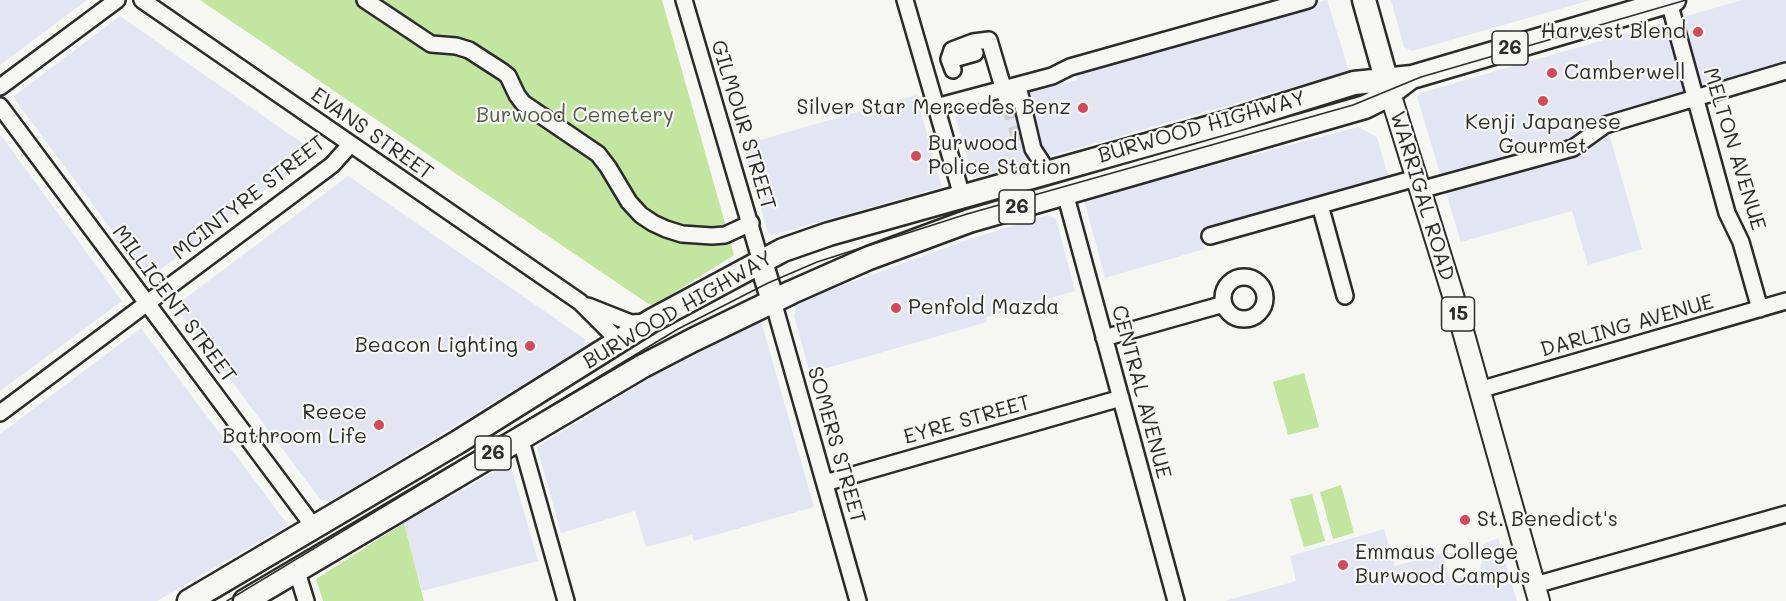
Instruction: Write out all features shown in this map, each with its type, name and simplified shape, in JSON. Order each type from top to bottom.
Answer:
[{"type":"highway","name":"WARRIGAL ROAD","points":[[1364,0],[1389,87]]},
{"type":"highway","name":"26","points":[[1389,87],[1412,77],[1672,1]]},
{"type":"highway","name":"BURWOOD HIGHWAY","points":[[189,601],[511,410],[651,321],[783,250],[1024,178],[1232,121],[1354,83],[1389,87]]},
{"type":"highway","name":"BURWOOD HIGHWAY","points":[[245,601],[520,437],[693,340],[773,301],[869,258],[969,221],[1342,115],[1365,107],[1389,87]]},
{"type":"highway","points":[[1054,170],[1065,193]]},
{"type":"highway","points":[[962,196],[969,221]]},
{"type":"highway","points":[[761,262],[773,301]]},
{"type":"highway","points":[[619,341],[632,347],[644,348],[670,346],[693,340]]},
{"type":"highway","points":[[511,410],[520,437]]},
{"type":"main road","name":"WARRIGAL ROAD","points":[[1389,87],[1449,281],[1537,593]]},
{"type":"street","points":[[0,87],[117,0]]},
{"type":"street","name":"EVANS STREET","points":[[142,0],[580,302],[619,341]]},
{"type":"street","points":[[365,0],[430,44],[456,46],[469,50],[503,72],[511,81],[523,103],[598,154],[629,202],[641,215],[653,223],[682,234],[712,236],[725,235],[750,223]]},
{"type":"street","name":"GILMOUR STREET","points":[[684,0],[761,262]]},
{"type":"street","points":[[905,0],[962,196]]},
{"type":"street","points":[[936,107],[1010,93],[1070,67],[1308,0]]},
{"type":"street","name":"MELTON AVENUE","points":[[1672,1],[1695,98],[1727,213],[1741,242],[1760,309]]},
{"type":"street","points":[[951,65],[982,51],[1010,93],[1027,147],[1024,178]]},
{"type":"street","points":[[1210,236],[1320,205],[1573,148],[1605,124],[1786,71]]},
{"type":"street","name":"MILLICENT STREET","points":[[0,105],[314,527]]},
{"type":"street","name":"MCINTYRE STREET","points":[[0,412],[332,165],[350,145]]},
{"type":"street","points":[[1027,147],[1054,170]]},
{"type":"street","name":"CENTRAL AVENUE","points":[[1065,193],[1176,601]]},
{"type":"street","points":[[1320,205],[1345,296]]},
{"type":"street","name":"SOMERS STREET","points":[[773,301],[858,601]]},
{"type":"street","name":"DARLING AVENUE","points":[[1479,390],[1786,301]]},
{"type":"street","name":"EVANS STREET","points":[[580,302],[631,322],[651,321]]},
{"type":"street","points":[[1104,338],[1224,304]]},
{"type":"street","name":"EYRE STREET","points":[[825,483],[1121,398]]},
{"type":"street","points":[[520,437],[566,601]]},
{"type":"street","points":[[1537,593],[1786,514]]},
{"type":"street","points":[[297,572],[306,601]]},
{"type":"shaded area","points":[[0,0],[87,0],[0,65]]},
{"type":"shaded area","points":[[1327,0],[1349,71],[973,178],[954,112],[1077,80],[1076,71]]},
{"type":"shaded area","points":[[1391,0],[1591,0],[1412,51],[1404,47]]},
{"type":"shaded area","points":[[1742,0],[1786,0],[1786,77],[1608,130],[1642,249],[1588,265],[1572,211],[1461,242],[1417,97],[1420,93]]},
{"type":"shaded area","points":[[120,16],[315,152],[148,279],[13,97]]},
{"type":"shaded area","points":[[916,95],[942,187],[772,235],[768,233],[743,145]]},
{"type":"shaded area","points":[[1358,127],[1377,137],[1388,176],[1199,232],[1205,249],[1105,278],[1084,200]]},
{"type":"shaded area","points":[[0,134],[122,301],[0,391]]},
{"type":"shaded area","points":[[348,176],[585,339],[584,347],[331,501],[320,499],[175,306]]},
{"type":"shaded area","points":[[1048,215],[1056,219],[1075,291],[986,317],[987,322],[810,373],[794,316],[797,305],[825,292],[967,240]]},
{"type":"shaded area","points":[[761,321],[814,507],[694,541],[692,535],[646,547],[635,511],[561,533],[537,447],[650,378]]},
{"type":"shaded area","points":[[141,328],[288,525],[157,601],[0,601],[0,434]]},
{"type":"shaded area","points":[[510,463],[538,561],[422,591],[404,523]]},
{"type":"shaded area","name":"Emmaus College Burwood Campus","points":[[1384,529],[1395,566],[1443,553],[1450,580],[1480,570],[1486,543],[1498,538],[1517,601],[1225,601],[1296,581],[1290,556]]},
{"type":"green space","name":"Burwood Cemetery","points":[[200,0],[662,0],[734,255],[658,303],[652,305],[647,303]]},
{"type":"green space","points":[[1304,373],[1319,427],[1288,435],[1273,382]]},
{"type":"green space","points":[[1341,485],[1354,533],[1333,539],[1320,492]]},
{"type":"green space","points":[[1312,494],[1325,541],[1304,547],[1290,499]]},
{"type":"green space","points":[[404,523],[424,601],[323,601],[316,579]]},
{"type":"tunnel","points":[[1008,104],[1021,144]]},
{"type":"tram line","points":[[227,601],[678,329],[768,283],[817,262],[967,214],[1353,105],[1421,77],[1686,0]]},
{"type":"tram line","points":[[213,601],[232,590]]},
{"type":"place","name":"Harvest Blend","points":[[1698,32]]},
{"type":"place","name":"Camberwell","points":[[1552,73]]},
{"type":"place","name":"Kenji Japanese Gourmet","points":[[1543,101]]},
{"type":"place","name":"Silver Star Mercedes Benz","points":[[1083,108]]},
{"type":"place","name":"Burwood Police Station","points":[[916,156]]},
{"type":"place","name":"Penfold Mazda","points":[[896,308]]},
{"type":"place","name":"Beacon Lighting","points":[[530,346]]},
{"type":"place","name":"Reece Bathroom Life","points":[[379,425]]},
{"type":"place","name":"St. Benedict's","points":[[1465,520]]},
{"type":"place","name":"Emmaus College Burwood Campus","points":[[1343,565]]}]
